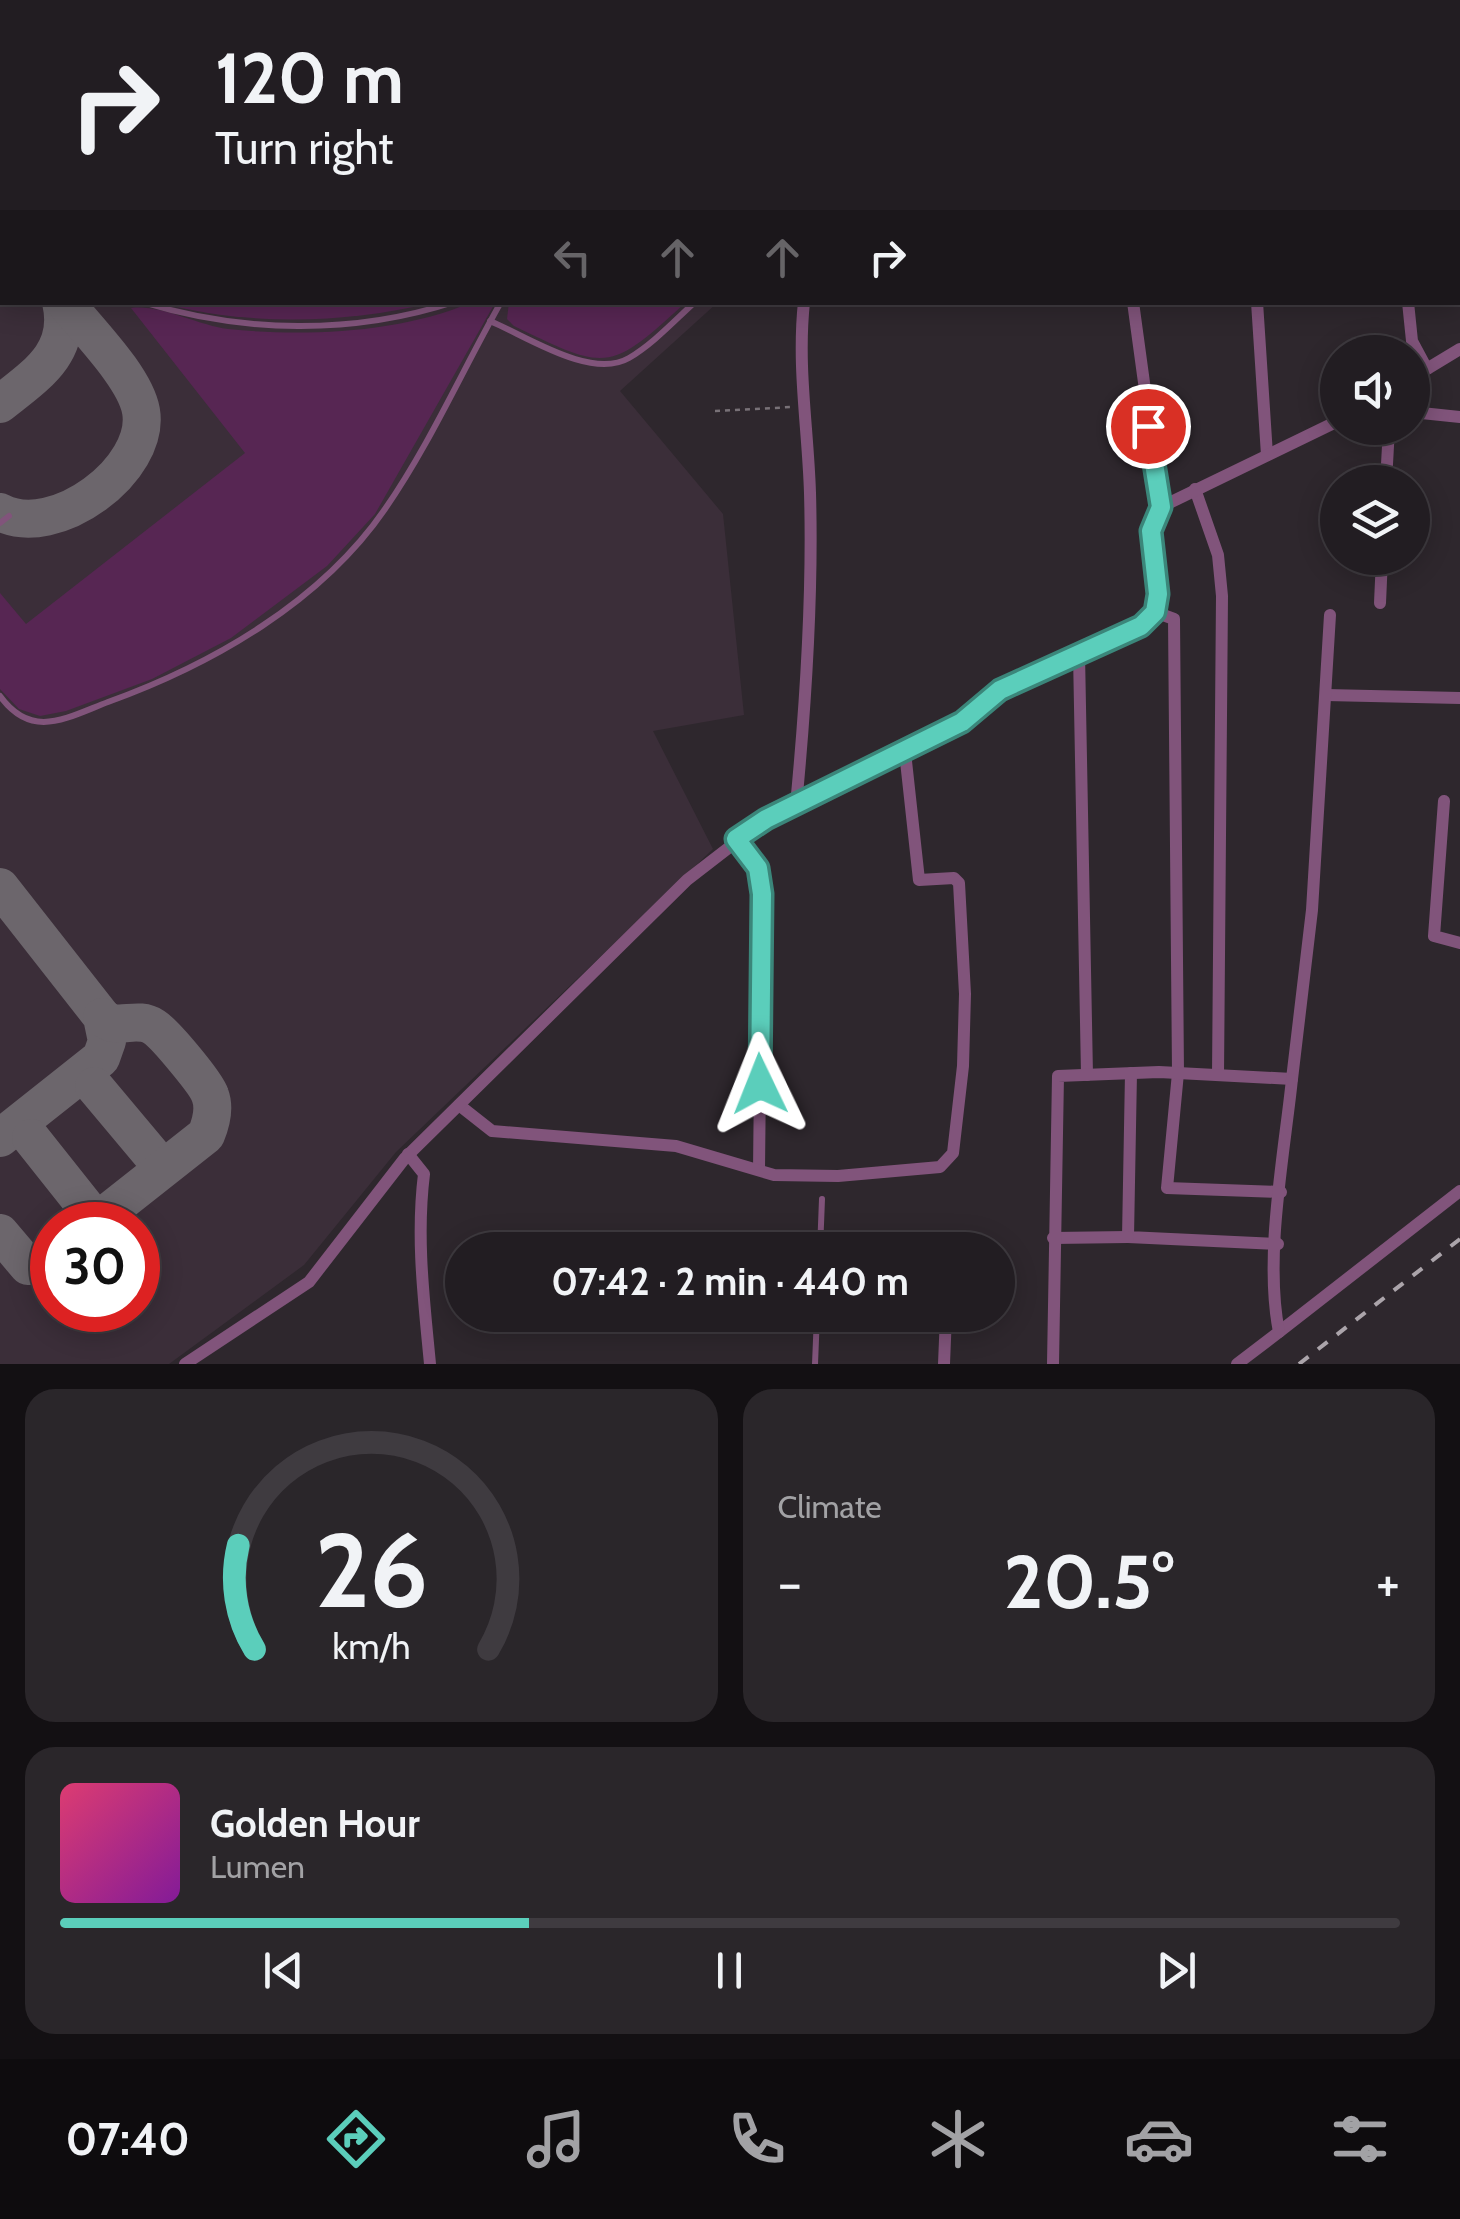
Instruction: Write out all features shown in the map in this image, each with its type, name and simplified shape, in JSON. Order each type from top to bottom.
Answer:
[{"type":"street","points":[[796,805],[808,683],[810,492],[799,352],[804,305]]},
{"type":"street","points":[[185,1364],[309,1282],[408,1154],[686,880],[736,839],[962,722],[1000,690],[1141,626],[1155,612],[1158,594],[1151,531],[1161,507],[1133,305]]},
{"type":"street","points":[[1258,305],[1267,454]]},
{"type":"street","points":[[1408,305],[1411,335]]},
{"type":"street","points":[[1430,367],[1460,349]]},
{"type":"street","points":[[1430,414],[1460,417]]},
{"type":"street","points":[[1161,507],[1320,429]]},
{"type":"street","points":[[1196,489],[1218,556],[1222,596],[1218,1075]]},
{"type":"street","points":[[1380,603],[1381,575]]},
{"type":"street","points":[[1155,612],[1174,619],[1178,1073],[1167,1188],[1281,1192]]},
{"type":"street","points":[[1279,1332],[1275,1310],[1281,1192],[1312,910],[1330,616]]},
{"type":"street","points":[[1079,654],[1087,1075]]},
{"type":"street","points":[[1326,696],[1460,698]]},
{"type":"street","points":[[459,1104],[492,1132],[676,1146],[790,1175],[940,1167],[953,1154],[965,994],[958,883],[954,878],[919,880],[905,752]]},
{"type":"street","points":[[1444,801],[1434,936],[1460,943]]},
{"type":"street","points":[[736,839],[758,868],[762,894],[759,1170]]},
{"type":"street","points":[[1128,1237],[1131,1073]]},
{"type":"street","points":[[1053,1364],[1058,1076],[1178,1073],[1292,1079]]},
{"type":"street","points":[[408,1154],[424,1174],[420,1209],[421,1285],[430,1364]]},
{"type":"street","points":[[1238,1364],[1460,1191]]},
{"type":"street","points":[[1053,1238],[1278,1244]]},
{"type":"street","points":[[944,1364],[945,1332]]},
{"type":"lane","points":[[154,305],[224,322],[294,326],[360,323],[441,305]]},
{"type":"lane","points":[[0,696],[14,714],[29,721],[68,717],[179,674],[234,644],[292,604],[338,563],[387,506],[499,305]]},
{"type":"lane","points":[[490,321],[582,360],[607,364],[630,357],[691,305]]},
{"type":"lane","points":[[0,524],[9,516]]},
{"type":"lane","points":[[821,1232],[822,1199]]},
{"type":"lane","points":[[815,1364],[816,1332]]},
{"type":"path","points":[[715,411],[804,407]]},
{"type":"shaded area","points":[[0,305],[715,305],[620,391],[723,514],[744,715],[653,731],[713,849],[396,1152],[304,1265],[169,1364],[0,1364]]},
{"type":"shaded area","points":[[170,305],[422,305],[364,315],[296,320]]},
{"type":"shaded area","points":[[464,305],[494,305],[375,514],[327,566],[231,638],[152,679],[66,711],[40,716],[19,709],[0,689],[0,593],[26,624],[245,453],[131,308],[154,309],[228,329],[288,333],[382,327]]},
{"type":"shaded area","points":[[509,305],[683,305],[639,342],[606,358],[569,351],[514,326],[507,319]]},
{"type":"taxiway","points":[[0,404],[48,362],[61,336],[61,305]]},
{"type":"taxiway","points":[[0,512],[22,518],[47,517],[71,508],[115,476],[131,455],[140,433],[141,411],[130,384],[68,305]]},
{"type":"taxiway","points":[[0,887],[102,1017],[107,1041],[101,1058],[0,1138]]},
{"type":"taxiway","points":[[102,1017],[114,1023],[140,1022],[154,1027],[185,1059],[211,1100],[206,1135],[121,1202]]},
{"type":"taxiway","points":[[94,1086],[151,1154]]},
{"type":"taxiway","points":[[31,1138],[82,1202]]},
{"type":"taxiway","points":[[0,1233],[30,1266]]},
{"type":"railway","points":[[1299,1364],[1460,1239]]},
{"type":"route","points":[[760,1084],[762,894],[758,868],[736,839],[766,819],[962,722],[1000,690],[1141,626],[1155,612],[1158,594],[1151,531],[1161,507],[1148,426]]}]
